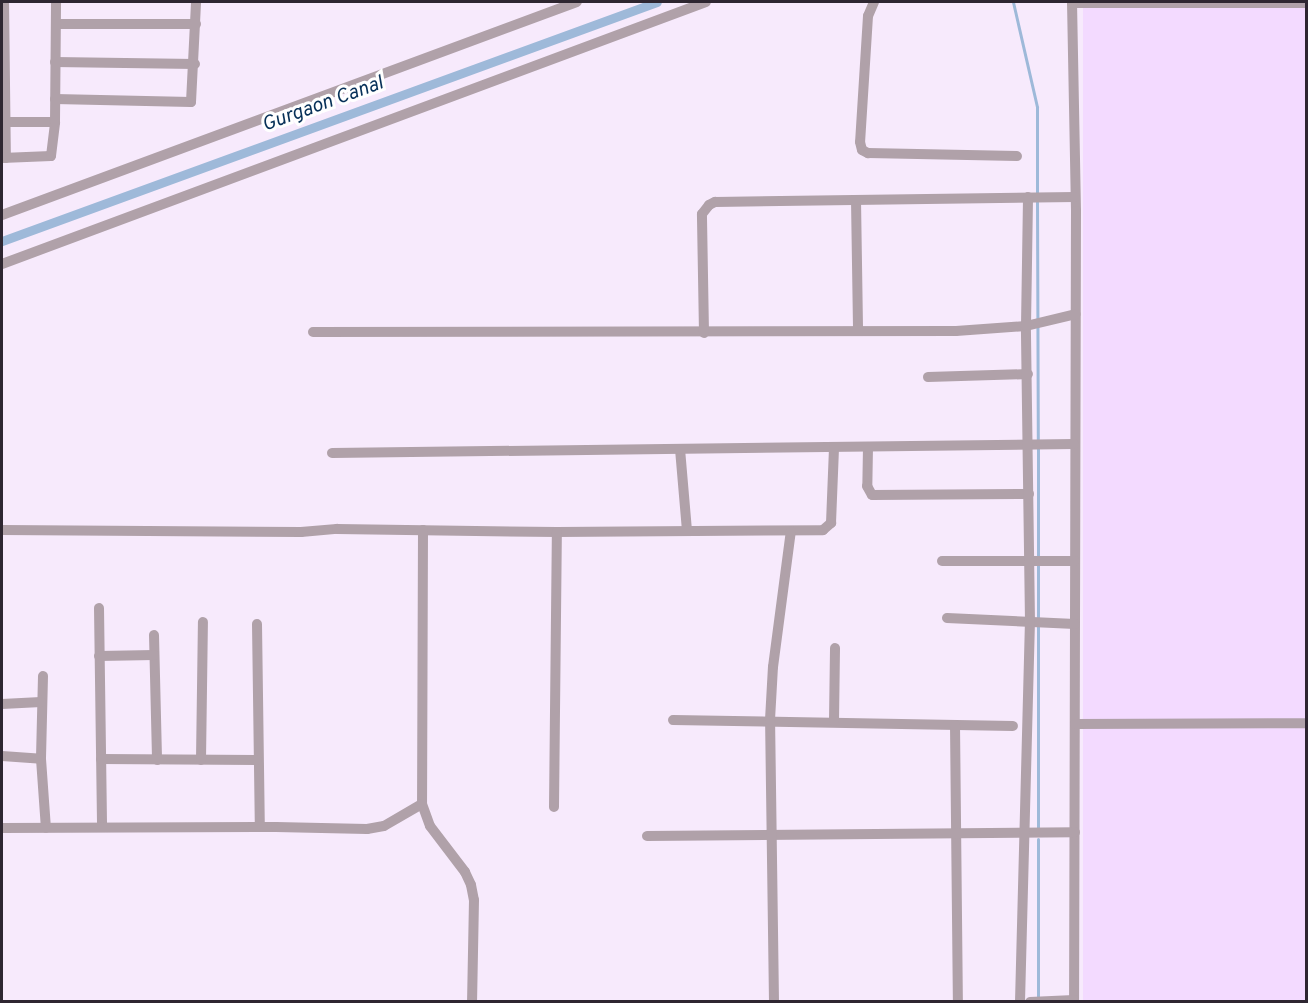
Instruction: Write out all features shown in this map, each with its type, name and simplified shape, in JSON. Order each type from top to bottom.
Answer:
[{"type":"street","points":[[4,2],[4,158],[51,156],[55,122],[56,2]]},
{"type":"street","points":[[55,99],[191,102],[195,64],[196,2]]},
{"type":"street","points":[[2,215],[577,2]]},
{"type":"street","points":[[2,264],[706,2]]},
{"type":"street","points":[[874,2],[868,16],[860,142],[862,150],[868,153],[1017,156]]},
{"type":"street","points":[[1034,1001],[1074,1001],[1076,197],[1072,2],[1306,3]]},
{"type":"street","points":[[56,24],[196,24]]},
{"type":"street","points":[[55,62],[195,64]]},
{"type":"street","points":[[3,122],[55,122]]},
{"type":"street","points":[[1020,1002],[1024,831],[1035,623],[1035,561],[1029,494],[1035,445],[1028,374],[1034,324],[1036,197]]},
{"type":"street","points":[[704,333],[702,214],[709,205],[715,202],[1076,197]]},
{"type":"street","points":[[856,200],[858,331]]},
{"type":"street","points":[[313,332],[956,331],[1034,324],[1076,314]]},
{"type":"street","points":[[928,377],[1028,374]]},
{"type":"street","points":[[332,453],[1074,444]]},
{"type":"street","points":[[2,530],[557,532],[823,530],[829,527],[834,447]]},
{"type":"street","points":[[868,447],[867,486],[872,495],[1029,494]]},
{"type":"street","points":[[680,449],[687,530]]},
{"type":"street","points":[[423,530],[422,804],[430,826],[465,872],[471,885],[474,900],[472,1002]]},
{"type":"street","points":[[774,1002],[770,720],[773,667],[791,531]]},
{"type":"street","points":[[554,807],[557,532]]},
{"type":"street","points":[[942,561],[1075,561]]},
{"type":"street","points":[[99,608],[102,827]]},
{"type":"street","points":[[947,618],[1075,624]]},
{"type":"street","points":[[201,760],[203,622]]},
{"type":"street","points":[[257,624],[257,760],[260,827]]},
{"type":"street","points":[[154,635],[157,760]]},
{"type":"street","points":[[834,720],[835,648]]},
{"type":"street","points":[[99,656],[154,655]]},
{"type":"street","points":[[43,676],[41,759],[46,828]]},
{"type":"street","points":[[2,704],[41,702]]},
{"type":"street","points":[[673,720],[834,720],[1013,726]]},
{"type":"street","points":[[1075,724],[1306,723]]},
{"type":"street","points":[[955,725],[954,834],[958,1002]]},
{"type":"street","points":[[2,756],[41,759]]},
{"type":"street","points":[[101,759],[257,760]]},
{"type":"street","points":[[2,828],[367,829],[384,826],[422,804]]},
{"type":"street","points":[[647,836],[1075,832]]},
{"type":"shaded area","points":[[1083,2],[1306,2],[1306,1001],[1083,1001]]},
{"type":"waterway","name":"Gurgaon Canal","points":[[2,241],[657,2]]},
{"type":"waterway","points":[[1013,2],[1037,107],[1037,195]]},
{"type":"waterway","points":[[1037,202],[1038,441]]},
{"type":"waterway","points":[[1038,448],[1038,558]]},
{"type":"waterway","points":[[1038,565],[1038,830]]},
{"type":"waterway","points":[[1038,839],[1038,999]]}]
